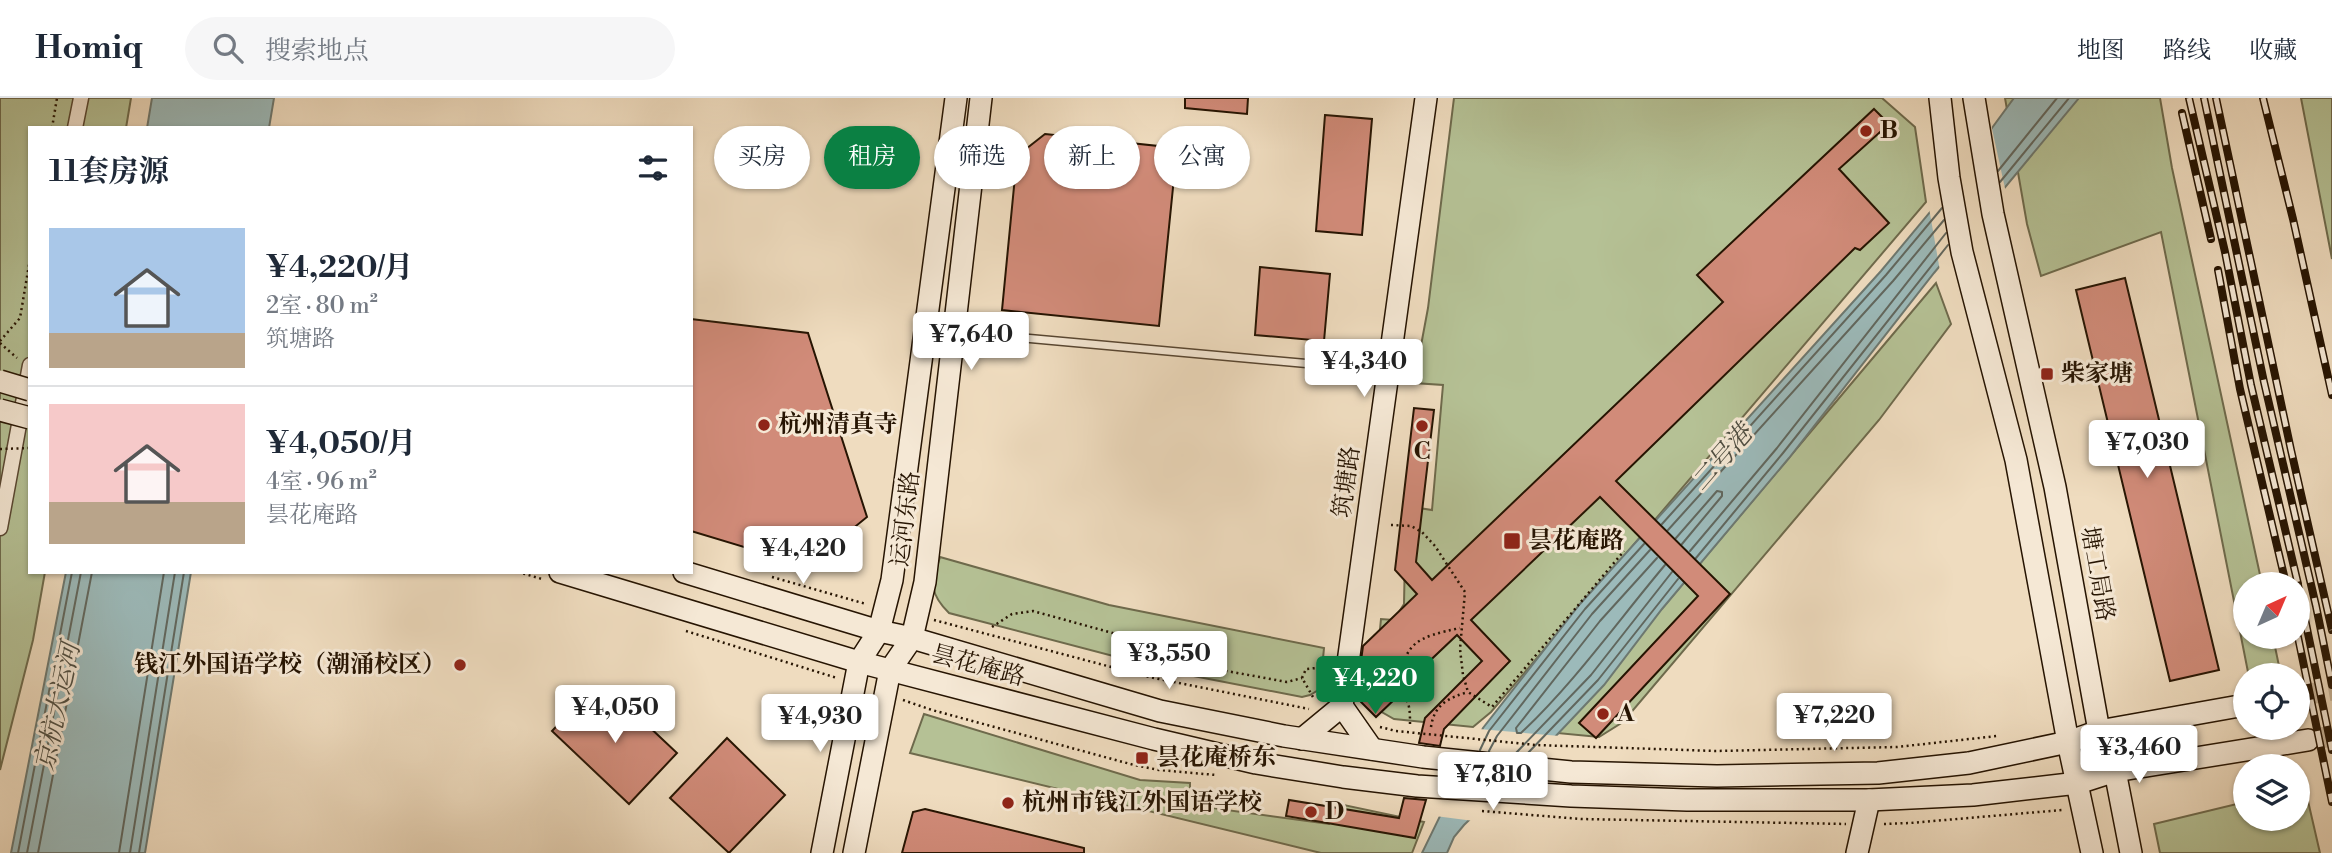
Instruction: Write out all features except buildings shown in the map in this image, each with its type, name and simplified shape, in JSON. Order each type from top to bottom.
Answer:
[{"type":"main road","name":"运河东路","points":[[822,853],[859,662],[879,631],[892,580],[956,98]]},
{"type":"main road","name":"运河东路","points":[[854,853],[890,670],[912,638],[925,582],[981,98]]},
{"type":"main road","name":"筑塘路","points":[[1342,713],[1426,98]]},
{"type":"main road","points":[[1940,98],[1949,178],[1962,253],[2016,460],[2068,741],[2092,853]]},
{"type":"main road","name":"塘工局路","points":[[1974,98],[1993,214],[2055,486],[2099,731],[2115,771],[2131,853]]},
{"type":"main road","points":[[0,381],[28,389]]},
{"type":"main road","points":[[0,410],[28,417]]},
{"type":"main road","name":"昙花庵路","points":[[567,574],[859,662],[1154,739],[1256,763],[1343,778],[1417,786],[1687,800],[1869,800],[1973,795],[2078,783],[2115,771],[2308,740]]},
{"type":"main road","name":"昙花庵路","points":[[691,574],[879,631],[912,638],[1160,710],[1302,739],[1372,750],[1571,772],[1717,776],[1878,773],[1969,763],[2068,741],[2099,731],[2233,707]]},
{"type":"main road","points":[[1302,739],[1342,713],[1372,750]]},
{"type":"main road","points":[[1857,853],[1869,800]]},
{"type":"street","points":[[75,126],[81,98]]},
{"type":"street","points":[[0,528],[25,363]]},
{"type":"lane","points":[[955,329],[1004,336],[1323,365]]},
{"type":"path","points":[[52,126],[57,98]]},
{"type":"path","points":[[25,363],[12,355],[0,342],[20,318],[28,271]]},
{"type":"path","points":[[0,449],[28,448]]},
{"type":"path","points":[[1391,525],[1411,526],[1422,532],[1447,562],[1465,593],[1460,649],[1462,675],[1468,692],[1492,706],[1624,551]]},
{"type":"path","points":[[769,576],[884,610]]},
{"type":"path","points":[[992,627],[1012,614],[1033,611],[1156,645],[1199,666],[1287,682],[1302,678]]},
{"type":"path","points":[[918,617],[1149,677],[1342,713],[1396,731],[1536,746],[1716,751],[1897,747],[2001,735]]},
{"type":"path","points":[[1410,724],[1409,705],[1404,695],[1405,659],[1411,647],[1427,635],[1461,628]]},
{"type":"path","points":[[1302,678],[1306,669],[1327,667]]},
{"type":"path","points":[[1302,678],[1312,697]]},
{"type":"path","points":[[1431,727],[1432,715],[1443,702],[1468,692]]},
{"type":"green space","points":[[0,98],[131,98],[126,126],[28,126],[28,574],[45,574],[33,640],[0,770]]},
{"type":"green space","points":[[1454,98],[1882,98],[1915,127],[1926,202],[1491,712],[1473,727],[1394,719],[1380,711],[1373,700],[1381,619],[1394,620],[1404,604],[1406,506],[1432,510],[1443,385],[1414,383],[1428,308]]},
{"type":"green space","points":[[2005,98],[2160,98],[2172,168],[2259,572],[2233,572],[2233,596],[2161,232],[2041,276],[2027,224]]},
{"type":"green space","points":[[2301,98],[2332,98],[2332,259]]},
{"type":"green space","points":[[1936,283],[1951,324],[1879,420],[1623,722],[1599,737],[1557,733]]},
{"type":"green space","points":[[940,557],[1109,605],[1324,648],[1320,689],[1302,697],[1178,673],[949,613],[942,606],[934,587]]},
{"type":"green space","points":[[2243,649],[2275,649],[2278,663],[2246,663]]},
{"type":"green space","points":[[924,714],[1140,780],[1190,783],[1190,805],[1329,824],[1344,805],[1424,822],[1412,853],[1321,853],[910,753]]},
{"type":"green space","points":[[2233,805],[2233,831],[2310,831],[2310,810],[2320,853],[2160,853],[2154,824]]},
{"type":"water","points":[[152,98],[274,98],[269,126],[147,126]]},
{"type":"water","name":"二号港","points":[[2014,98],[2079,98],[1934,273],[1789,458],[1662,609],[1604,685],[1553,739],[1464,825],[1454,837],[1447,853],[1422,853],[1483,728],[1580,604],[1881,271],[1931,211]]},
{"type":"water","name":"京杭大运河","points":[[66,574],[191,574],[145,853],[11,853]]},
{"type":"pier","points":[[1991,124],[2006,193],[1940,271],[1929,208]]},
{"type":"pier","points":[[1479,729],[1560,736],[1474,821],[1435,816]]},
{"type":"tunnel","points":[[2310,694],[2332,690]]},
{"type":"tunnel","points":[[2310,740],[2332,736]]},
{"type":"railway","points":[[2189,98],[2225,252],[2251,385],[2295,572]]},
{"type":"railway","points":[[2204,98],[2332,685]]},
{"type":"railway","points":[[2216,98],[2332,630]]},
{"type":"railway","points":[[2263,98],[2332,395]]},
{"type":"railway","points":[[2182,113],[2211,239]]},
{"type":"railway","points":[[2218,270],[2240,389],[2283,572]]},
{"type":"railway","points":[[2310,643],[2332,750]]},
{"type":"railway","points":[[2300,649],[2332,802]]},
{"type":"place","name":"B","points":[[1866,131]]},
{"type":"place","name":"柴家塘","points":[[2047,374]]},
{"type":"place","name":"杭州清真寺","points":[[764,425]]},
{"type":"place","name":"C","points":[[1422,426]]},
{"type":"place","name":"昙花庵路","points":[[1512,541]]},
{"type":"place","name":"钱江外国语学校（潮涌校区）","points":[[460,665]]},
{"type":"place","name":"A","points":[[1603,714]]},
{"type":"place","name":"昙花庵桥东","points":[[1142,758]]},
{"type":"place","name":"杭州市钱江外国语学校","points":[[1008,803]]},
{"type":"place","name":"D","points":[[1311,812]]}]
